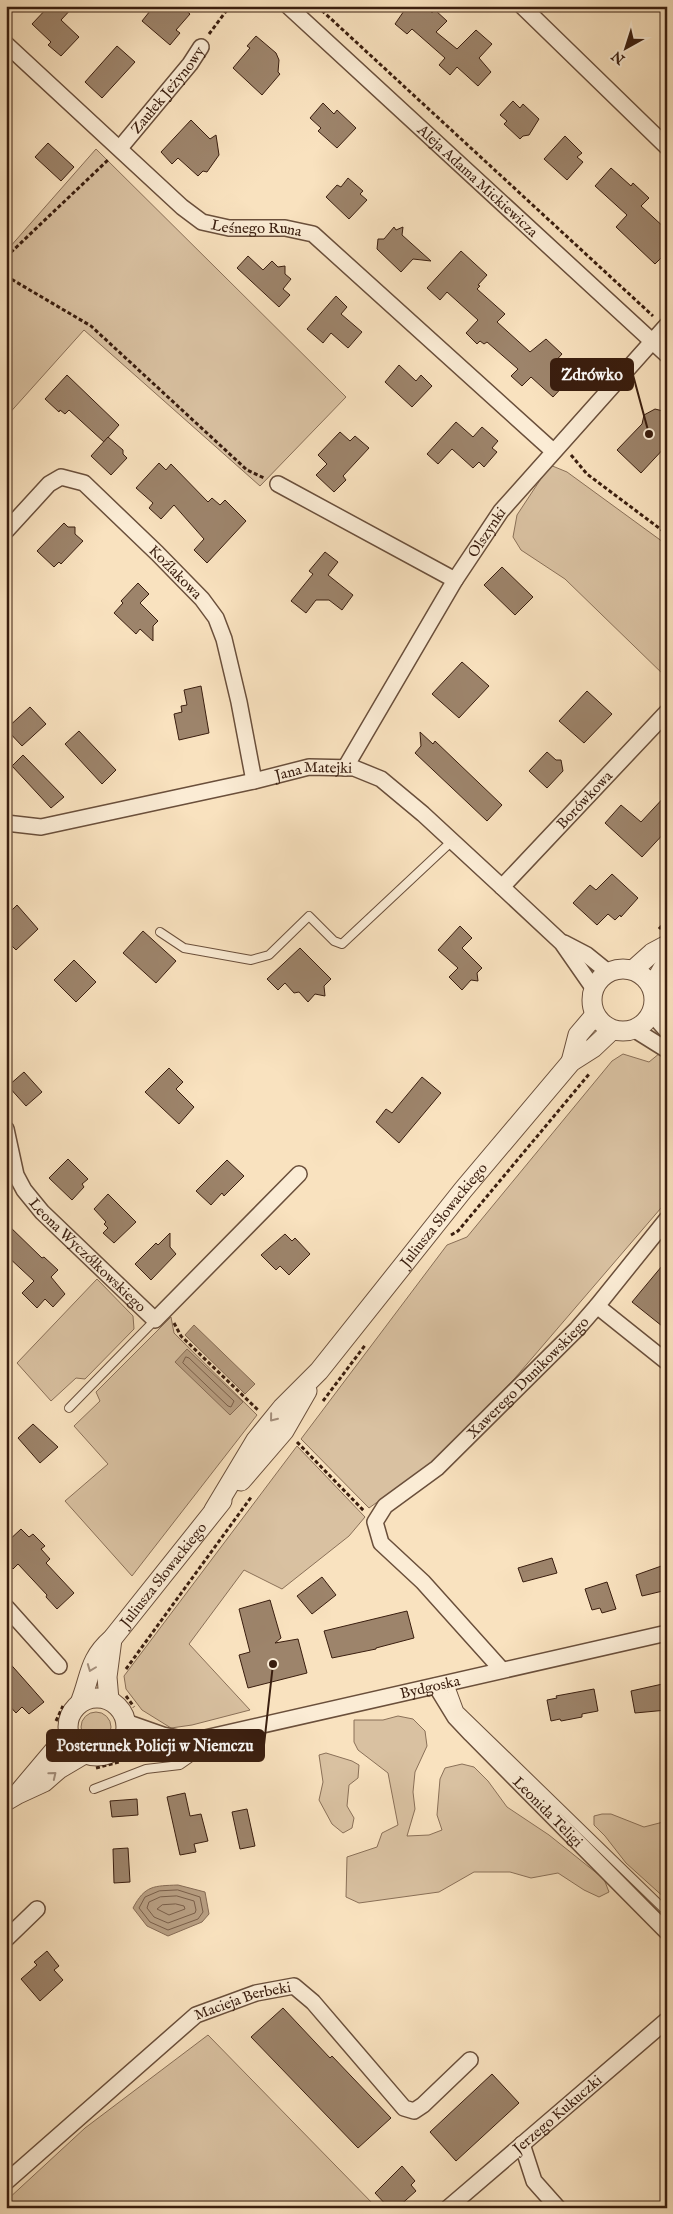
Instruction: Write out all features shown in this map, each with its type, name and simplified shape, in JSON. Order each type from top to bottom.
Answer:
[{"type":"street","name":"Aleja Adama Mickiewicza","points":[[288,6],[667,355]]},
{"type":"street","points":[[522,6],[667,147]]},
{"type":"street","name":"Leśnego Runa","points":[[6,44],[182,207],[202,222],[229,228],[285,228],[313,234],[557,447]]},
{"type":"street","name":"Zaułek Jeżynowy","points":[[120,148],[190,64],[201,47]]},
{"type":"street","name":"Olszynki","points":[[345,768],[455,580],[501,511],[666,326]]},
{"type":"street","name":"Koźlakowa","points":[[6,531],[49,484],[61,477],[84,483],[158,553],[216,618],[224,640],[239,702],[254,781]]},
{"type":"street","points":[[278,484],[455,580]]},
{"type":"street","name":"Borówkowa","points":[[502,887],[667,712]]},
{"type":"street","name":"Jana Matejki","points":[[6,823],[41,827],[254,781],[309,767],[354,768],[381,779],[423,814],[562,943],[594,989]]},
{"type":"street","name":"Jana Matejki","points":[[562,943],[587,956],[608,972]]},
{"type":"street","points":[[633,970],[652,953],[667,944]]},
{"type":"street","points":[[652,986],[667,960]]},
{"type":"street","points":[[621,969],[633,970],[644,976],[652,986],[655,995],[652,1014],[645,1023],[635,1030],[620,1032],[612,1030],[602,1024],[595,1016],[592,1007],[594,989],[600,979],[608,972],[621,969]]},
{"type":"street","points":[[652,1014],[667,1031]]},
{"type":"street","name":"Juliusza Słowackiego","points":[[572,1062],[578,1035],[595,1016]]},
{"type":"street","name":"Juliusza Słowackiego","points":[[80,1703],[94,1660],[100,1649],[112,1639],[214,1510],[284,1431],[319,1370],[463,1190],[572,1062],[593,1048],[612,1030]]},
{"type":"street","points":[[635,1030],[667,1050]]},
{"type":"street","name":"Leona Wyczółkowskiego","points":[[6,1129],[16,1175],[24,1190],[42,1212],[155,1320]]},
{"type":"street","points":[[155,1320],[299,1174]]},
{"type":"street","name":"Xawerego Dunikowskiego","points":[[375,1522],[384,1506],[436,1468],[597,1306],[667,1218]]},
{"type":"street","points":[[597,1306],[667,1362]]},
{"type":"street","points":[[375,1522],[381,1543],[423,1582],[502,1670]]},
{"type":"street","points":[[6,1607],[59,1666]]},
{"type":"street","name":"Bydgoska","points":[[118,1746],[172,1750],[192,1741],[667,1633]]},
{"type":"street","name":"Juliusza Słowackiego","points":[[109,1700],[108,1677],[112,1639]]},
{"type":"street","name":"Leonida Teligi","points":[[442,1684],[455,1717],[470,1734],[667,1932]]},
{"type":"street","points":[[99,1698],[109,1700],[122,1713],[126,1722],[125,1733],[118,1746],[104,1755],[86,1754],[71,1742],[68,1734],[69,1719],[73,1710],[80,1703],[99,1698]]},
{"type":"street","name":"Bydgoska","points":[[126,1722],[163,1735],[192,1741]]},
{"type":"street","points":[[12,1798],[68,1734]]},
{"type":"street","points":[[12,1798],[44,1782],[59,1770],[86,1754]]},
{"type":"street","points":[[6,1939],[38,1909]]},
{"type":"street","name":"Macieja Berbeki","points":[[6,2182],[196,2015],[256,1993],[294,1986],[313,2002],[404,2108],[414,2111],[423,2105],[470,2060]]},
{"type":"street","name":"Jerzego Kukuczki","points":[[448,2208],[667,2020]]},
{"type":"street","points":[[522,2144],[534,2181],[558,2208]]},
{"type":"lane","points":[[160,932],[184,948],[251,960],[269,955],[309,916],[334,941],[342,944],[452,841]]},
{"type":"lane","points":[[69,1408],[155,1320]]},
{"type":"lane","points":[[442,1684],[459,1710],[667,1912]]},
{"type":"lane","points":[[94,1789],[146,1768],[180,1765],[190,1758],[192,1741]]},
{"type":"path","name":"Zaułek Jeżynowy","points":[[201,47],[211,29],[230,6]]},
{"type":"path","points":[[317,6],[666,326]]},
{"type":"path","points":[[6,257],[120,148]]},
{"type":"path","points":[[6,276],[91,326],[247,470],[278,484]]},
{"type":"path","points":[[557,447],[622,502],[667,534]]},
{"type":"path","points":[[444,1239],[458,1231],[590,1072]]},
{"type":"path","points":[[170,1305],[176,1313],[175,1327],[181,1336],[264,1416]]},
{"type":"path","points":[[318,1407],[366,1343]]},
{"type":"path","points":[[294,1439],[375,1522]]},
{"type":"path","points":[[213,1547],[254,1493]]},
{"type":"shaded area","points":[[96,149],[346,397],[260,486],[84,330],[6,417],[6,246],[9,248]]},
{"type":"shaded area","points":[[550,465],[567,472],[663,542],[667,547],[667,678],[565,579],[521,550],[513,537],[517,515]]},
{"type":"shaded area","points":[[660,1053],[667,1059],[667,1201],[515,1378],[432,1463],[369,1508],[301,1439],[447,1245],[467,1237],[612,1061],[623,1054],[649,1062]]},
{"type":"shaded area","points":[[97,1279],[133,1316],[134,1329],[85,1379],[76,1378],[51,1401],[17,1363]]},
{"type":"shaded area","points":[[171,1317],[174,1333],[257,1415],[132,1576],[65,1501],[108,1464],[74,1426],[100,1401],[96,1392]]},
{"type":"shaded area","points":[[297,1446],[365,1517],[349,1536],[282,1589],[244,1570],[189,1644],[250,1710],[192,1725],[171,1728],[142,1710],[126,1689],[124,1676]]},
{"type":"shaded area","points":[[96,1712],[102,1713],[110,1721],[110,1733],[102,1741],[96,1742],[90,1741],[82,1733],[81,1727],[82,1721],[90,1713]]},
{"type":"shaded area","points":[[398,1716],[413,1719],[425,1731],[427,1746],[415,1772],[413,1792],[415,1809],[407,1836],[429,1835],[442,1830],[437,1815],[440,1779],[445,1768],[462,1764],[474,1767],[488,1781],[507,1807],[549,1835],[604,1879],[609,1892],[599,1897],[584,1890],[558,1873],[531,1878],[510,1872],[474,1872],[439,1892],[359,1903],[346,1897],[347,1857],[377,1847],[382,1833],[398,1825],[388,1773],[358,1750],[354,1742],[354,1720],[383,1720]]},
{"type":"shaded area","points":[[326,1753],[359,1765],[358,1778],[349,1785],[347,1806],[354,1818],[352,1828],[343,1833],[332,1824],[319,1800],[323,1782],[319,1755]]},
{"type":"shaded area","points":[[611,1814],[644,1827],[667,1821],[667,1900],[626,1863],[594,1825],[594,1816]]},
{"type":"shaded area","points":[[208,2035],[377,2208],[7,2208],[7,2200],[85,2128]]},
{"type":"water","points":[[194,1325],[255,1384],[245,1394],[185,1335]]},
{"type":"water","points":[[187,1349],[243,1402],[230,1415],[175,1362]]},
{"type":"water","points":[[178,1885],[205,1892],[209,1914],[202,1922],[168,1936],[147,1926],[133,1908],[137,1900],[151,1888]]},
{"type":"building","points":[[49,6],[74,6],[61,20],[79,37],[61,56],[48,45],[51,42],[32,24]]},
{"type":"building","points":[[154,6],[181,6],[190,14],[176,30],[180,33],[170,45],[142,21]]},
{"type":"building","points":[[411,6],[425,6],[432,13],[435,10],[447,21],[436,32],[457,49],[476,30],[492,44],[479,58],[491,72],[478,86],[457,67],[450,75],[439,65],[445,58],[412,29],[407,34],[395,24],[406,8],[408,10]]},
{"type":"building","points":[[256,36],[276,53],[279,60],[278,72],[280,74],[262,95],[233,68],[250,48],[247,46]]},
{"type":"building","points":[[117,46],[135,62],[102,98],[85,82]]},
{"type":"building","points":[[513,101],[520,108],[523,104],[539,119],[529,135],[523,136],[520,139],[504,124],[507,121],[500,115]]},
{"type":"building","points":[[323,103],[334,114],[337,110],[356,128],[337,148],[318,131],[321,128],[310,118]]},
{"type":"building","points":[[191,120],[210,139],[216,135],[219,155],[207,172],[203,171],[198,176],[178,158],[172,164],[161,152]]},
{"type":"building","points":[[565,136],[582,153],[577,157],[583,162],[567,180],[544,159]]},
{"type":"building","points":[[48,143],[74,167],[61,181],[35,157]]},
{"type":"building","points":[[611,168],[631,186],[633,183],[649,198],[641,206],[667,230],[667,252],[655,264],[616,227],[627,215],[595,186]]},
{"type":"building","points":[[348,178],[363,191],[360,194],[367,200],[349,219],[326,197],[337,185],[341,187]]},
{"type":"building","points":[[394,227],[396,230],[403,227],[402,235],[431,261],[413,259],[401,272],[377,249],[378,239],[384,239]]},
{"type":"building","points":[[461,251],[487,275],[478,285],[480,286],[477,289],[505,314],[497,322],[530,352],[546,339],[562,354],[551,366],[568,381],[553,397],[531,377],[522,386],[511,376],[518,369],[487,342],[484,344],[480,341],[477,344],[466,333],[478,320],[447,292],[440,300],[427,288]]},
{"type":"building","points":[[248,256],[263,270],[272,261],[278,267],[285,266],[285,274],[291,279],[283,289],[290,295],[279,307],[237,268]]},
{"type":"building","points":[[336,296],[347,307],[341,314],[362,332],[348,348],[331,333],[323,343],[307,329]]},
{"type":"building","points":[[399,365],[416,381],[421,375],[432,386],[412,407],[385,382]]},
{"type":"building","points":[[67,375],[119,425],[104,442],[69,410],[65,414],[60,410],[59,412],[45,399]]},
{"type":"building","points":[[655,409],[667,412],[667,445],[641,473],[617,450],[642,424],[644,415]]},
{"type":"building","points":[[456,422],[473,437],[482,427],[498,441],[492,448],[497,452],[484,467],[479,462],[473,468],[452,449],[438,464],[427,454]]},
{"type":"building","points":[[340,432],[350,441],[355,436],[369,448],[343,476],[346,480],[334,492],[316,475],[327,464],[318,455]]},
{"type":"building","points":[[108,437],[123,450],[123,454],[127,458],[111,475],[91,456]]},
{"type":"building","points":[[159,463],[166,470],[171,464],[208,502],[212,498],[220,505],[225,500],[246,521],[207,563],[194,550],[204,539],[174,505],[161,519],[149,508],[153,503],[136,488]]},
{"type":"building","points":[[64,523],[68,527],[75,527],[75,534],[83,541],[61,564],[59,562],[54,567],[37,551]]},
{"type":"building","points":[[325,552],[338,562],[328,575],[353,595],[342,610],[329,600],[316,600],[306,613],[291,601],[313,574],[309,571]]},
{"type":"building","points":[[502,567],[533,597],[515,615],[484,585]]},
{"type":"building","points":[[138,583],[149,594],[140,603],[158,621],[153,626],[153,641],[140,629],[136,634],[114,613],[123,603],[121,601]]},
{"type":"building","points":[[462,662],[489,686],[459,718],[432,694]]},
{"type":"building","points":[[201,686],[209,733],[179,740],[174,714],[182,712],[181,706],[187,705],[184,690]]},
{"type":"building","points":[[587,691],[612,714],[584,743],[559,721]]},
{"type":"building","points":[[30,707],[46,724],[22,746],[6,729]]},
{"type":"building","points":[[79,731],[116,770],[102,784],[65,744]]},
{"type":"building","points":[[420,732],[433,744],[435,741],[502,805],[487,821],[415,753],[421,746]]},
{"type":"building","points":[[547,752],[556,760],[561,760],[563,771],[547,788],[529,771]]},
{"type":"building","points":[[23,755],[64,797],[51,808],[12,766]]},
{"type":"building","points":[[667,794],[667,830],[642,857],[605,823],[621,805],[641,822]]},
{"type":"building","points":[[612,874],[638,898],[621,917],[620,915],[615,920],[608,914],[597,925],[573,903],[590,885],[596,890]]},
{"type":"building","points":[[17,905],[38,929],[16,950],[6,940],[6,916]]},
{"type":"building","points":[[460,926],[472,938],[462,948],[482,968],[477,973],[478,981],[471,980],[462,990],[449,977],[458,968],[438,950]]},
{"type":"building","points":[[143,931],[176,961],[156,983],[123,953]]},
{"type":"building","points":[[300,948],[331,979],[324,986],[325,996],[315,994],[308,1002],[299,992],[294,993],[285,983],[278,990],[267,979]]},
{"type":"building","points":[[74,960],[96,982],[76,1002],[54,980]]},
{"type":"building","points":[[169,1068],[183,1082],[176,1089],[194,1107],[179,1124],[145,1092]]},
{"type":"building","points":[[24,1072],[42,1092],[26,1106],[8,1086]]},
{"type":"building","points":[[422,1077],[441,1093],[399,1143],[376,1122],[386,1109],[392,1113]]},
{"type":"building","points":[[68,1159],[88,1179],[82,1184],[84,1187],[72,1200],[49,1178]]},
{"type":"building","points":[[227,1160],[244,1176],[224,1196],[222,1193],[211,1205],[196,1191]]},
{"type":"building","points":[[108,1194],[136,1222],[114,1243],[103,1233],[108,1228],[104,1224],[106,1222],[94,1209]]},
{"type":"building","points":[[6,1223],[42,1258],[44,1257],[58,1270],[51,1277],[65,1294],[53,1307],[45,1299],[37,1308],[22,1293],[34,1281],[6,1255]]},
{"type":"building","points":[[170,1233],[170,1247],[176,1254],[151,1280],[135,1264],[156,1243],[158,1245]]},
{"type":"building","points":[[285,1234],[292,1241],[295,1238],[310,1254],[289,1275],[280,1266],[276,1270],[261,1255]]},
{"type":"building","points":[[667,1260],[667,1330],[632,1302]]},
{"type":"building","points":[[33,1424],[58,1447],[40,1463],[18,1438]]},
{"type":"building","points":[[21,1529],[29,1537],[33,1534],[45,1546],[41,1549],[50,1559],[46,1563],[74,1593],[57,1609],[46,1597],[47,1595],[18,1564],[13,1569],[6,1562],[6,1543]]},
{"type":"building","points":[[552,1558],[557,1573],[523,1582],[518,1568]]},
{"type":"building","points":[[667,1564],[667,1590],[642,1596],[636,1575]]},
{"type":"building","points":[[322,1577],[336,1595],[312,1614],[297,1596]]},
{"type":"building","points":[[607,1582],[616,1609],[602,1613],[600,1608],[592,1610],[585,1589]]},
{"type":"building","points":[[270,1600],[281,1638],[275,1643],[298,1639],[307,1673],[248,1688],[239,1655],[250,1652],[239,1609]]},
{"type":"building","points":[[407,1611],[414,1638],[376,1649],[332,1658],[324,1631]]},
{"type":"building","points":[[6,1659],[44,1702],[29,1714],[22,1707],[16,1713],[6,1702]]},
{"type":"building","points":[[667,1683],[667,1710],[635,1713],[631,1691]]},
{"type":"building","points":[[594,1689],[598,1711],[582,1714],[582,1717],[551,1721],[547,1700],[557,1698],[556,1696]]},
{"type":"building","points":[[185,1793],[190,1816],[201,1814],[208,1841],[194,1844],[196,1852],[180,1855],[167,1797]]},
{"type":"building","points":[[137,1799],[138,1815],[112,1817],[110,1801]]},
{"type":"building","points":[[247,1809],[255,1846],[240,1849],[232,1812]]},
{"type":"building","points":[[128,1848],[130,1882],[114,1883],[113,1849]]},
{"type":"building","points":[[47,1951],[59,1966],[54,1970],[63,1980],[40,2001],[21,1979],[37,1965],[34,1962]]},
{"type":"building","points":[[283,2008],[391,2118],[358,2148],[251,2037]]},
{"type":"building","points":[[492,2074],[519,2103],[456,2161],[430,2132]]},
{"type":"building","points":[[402,2166],[415,2181],[411,2185],[416,2191],[397,2208],[389,2208],[375,2193]]},
{"type":"place","name":"Zdrówko","points":[[649,434]]},
{"type":"place","name":"Posterunek Policji w Niemczu","points":[[273,1664]]}]
